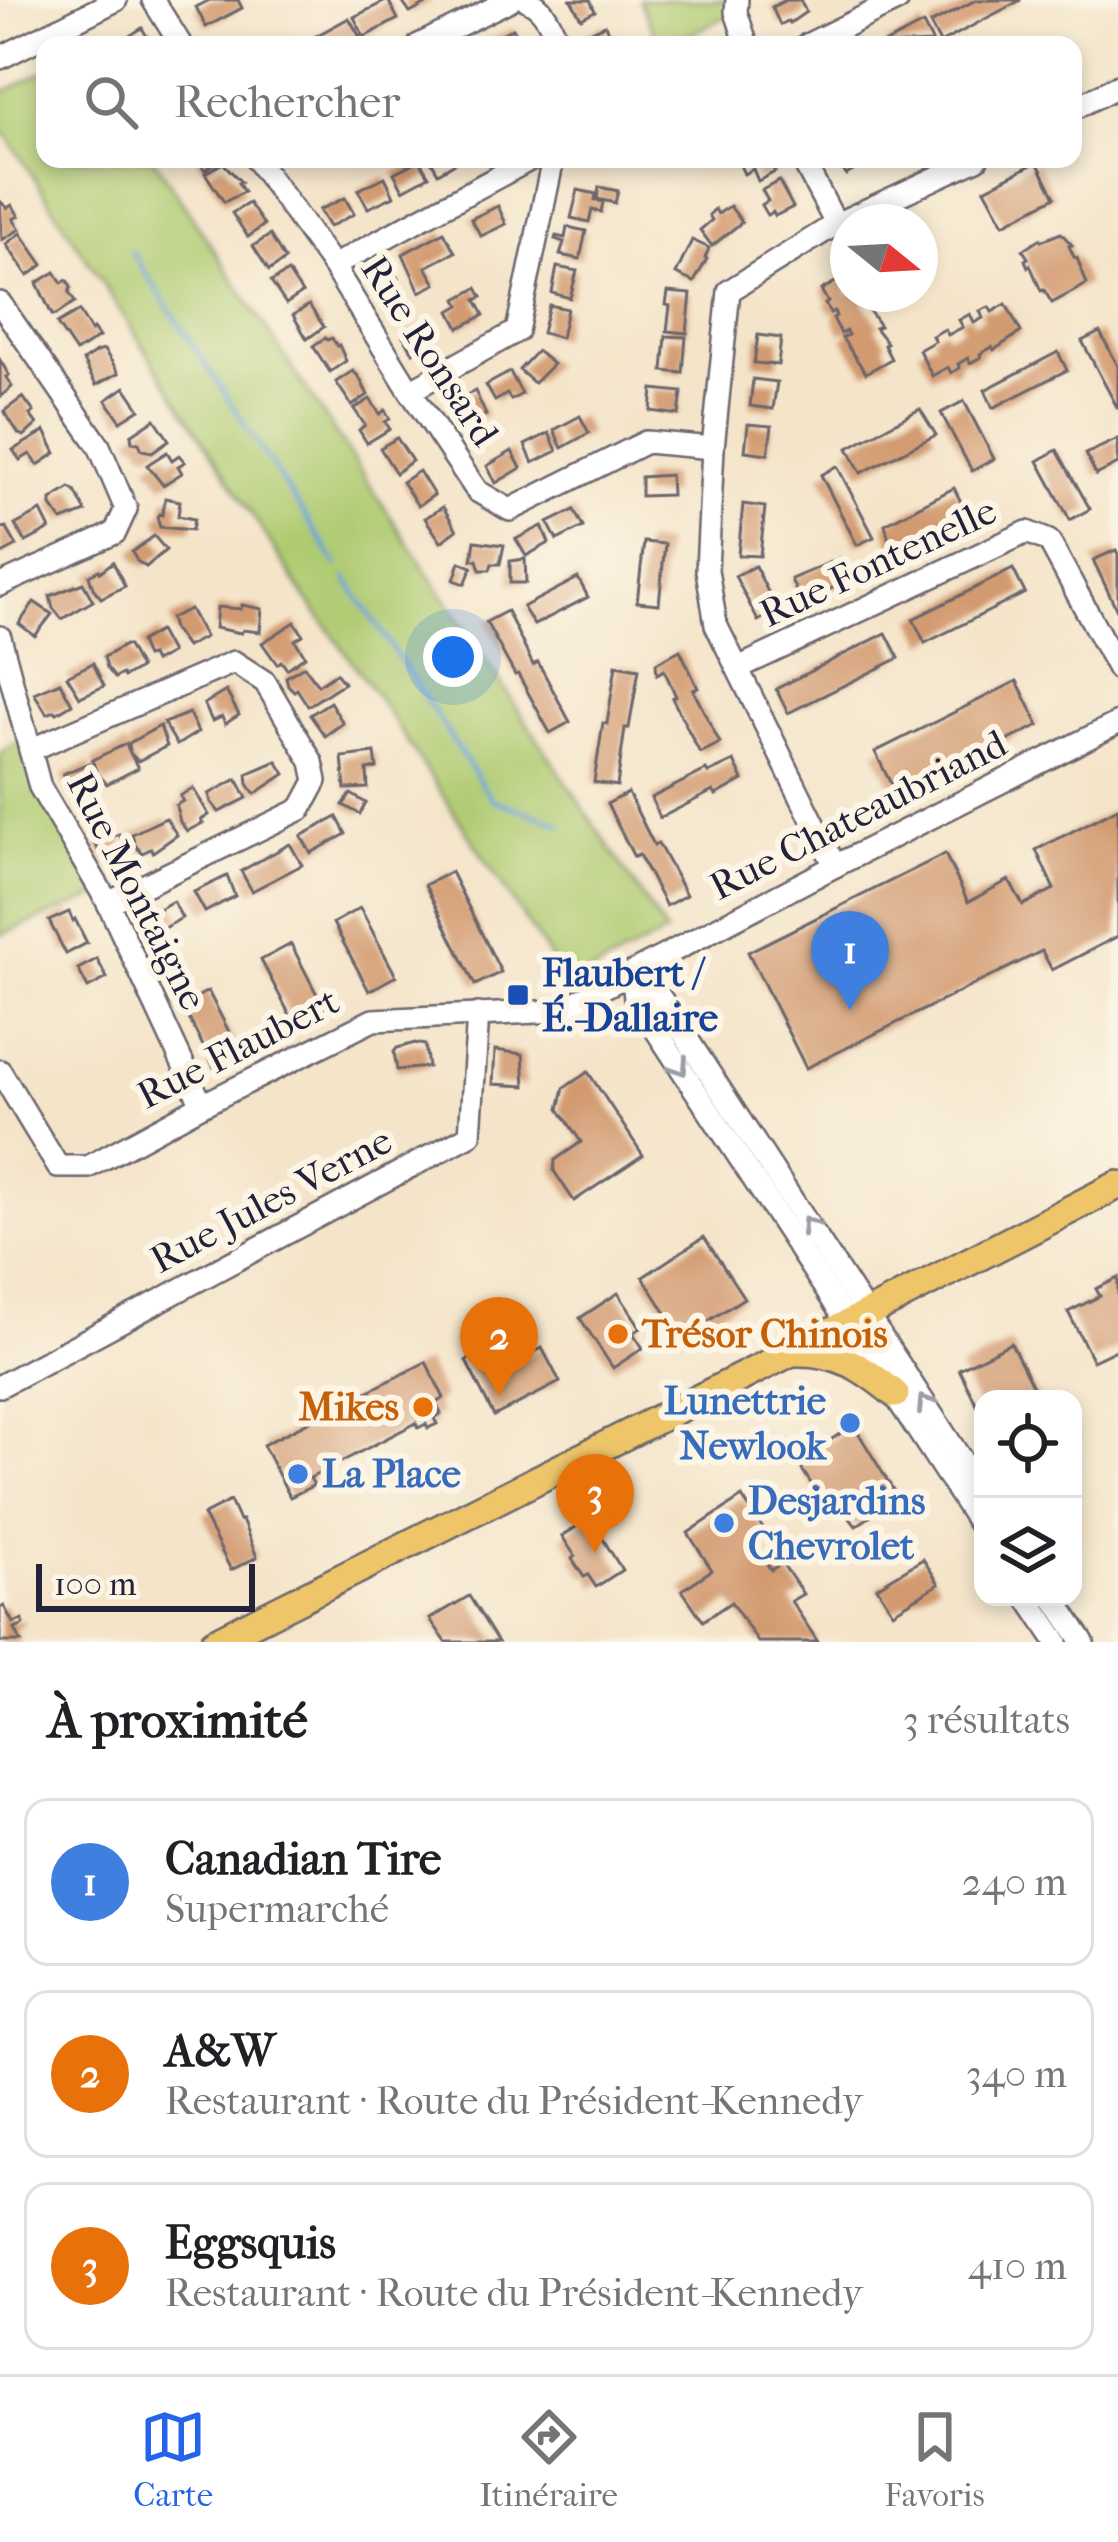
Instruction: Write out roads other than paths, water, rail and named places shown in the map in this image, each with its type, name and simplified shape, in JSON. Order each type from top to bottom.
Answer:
[{"type":"main road","points":[[214,1642],[1118,1185]]},
{"type":"main road","points":[[792,1352],[843,1358],[867,1370],[895,1394]]},
{"type":"street","points":[[44,36],[116,0]]},
{"type":"street","points":[[153,0],[175,36]]},
{"type":"street","points":[[437,36],[510,0]]},
{"type":"street","points":[[527,0],[544,12],[556,36]]},
{"type":"street","points":[[737,0],[744,36]]},
{"type":"street","points":[[825,36],[898,0]]},
{"type":"street","points":[[0,58],[36,40]]},
{"type":"street","points":[[1082,104],[1118,86]]},
{"type":"street","name":"Rue Ronsard","points":[[262,168],[333,266],[477,491],[510,510],[646,442],[713,448]]},
{"type":"street","points":[[333,266],[514,168]]},
{"type":"street","points":[[410,391],[517,331],[551,168]]},
{"type":"street","points":[[807,168],[830,213]]},
{"type":"street","points":[[879,204],[957,168]]},
{"type":"street","points":[[830,228],[729,291],[713,448],[707,570],[716,625],[835,866]]},
{"type":"street","points":[[0,303],[99,446],[126,508],[115,532],[0,586]]},
{"type":"street","name":"Rue Fontenelle","points":[[738,668],[1027,532],[1049,541],[1118,669]]},
{"type":"street","name":"Rue Montaigne","points":[[0,637],[40,787],[109,903],[202,1105]]},
{"type":"street","points":[[30,750],[234,662],[265,682],[312,762],[316,782],[301,809],[109,903]]},
{"type":"street","name":"Rue Chateaubriand","points":[[632,973],[1118,723]]},
{"type":"street","points":[[632,973],[635,998],[974,1480]]},
{"type":"street","name":"Rue Flaubert","points":[[0,1071],[58,1167],[88,1167],[374,1020],[559,1011],[632,973]]},
{"type":"street","name":"Rue Jules Verne","points":[[0,1386],[470,1135],[478,1014]]},
{"type":"street","points":[[857,1319],[895,1394],[974,1516]]},
{"type":"street","points":[[1033,1606],[1057,1642]]},
{"type":"street","points":[[1059,1606],[1083,1642]]},
{"type":"waterway","points":[[132,252],[337,565]]},
{"type":"waterway","points":[[346,578],[491,799],[561,824]]},
{"type":"place","name":"Flaubert / É.-Dallaire","points":[[518,995]]},
{"type":"place","name":"Canadian Tire","points":[[850,1010]]},
{"type":"place","name":"Trésor Chinois","points":[[618,1334]]},
{"type":"place","name":"A&W","points":[[499,1396]]},
{"type":"place","name":"Mikes","points":[[423,1407]]},
{"type":"place","name":"Lunettrie Newlook","points":[[850,1423]]},
{"type":"place","name":"La Place","points":[[298,1474]]},
{"type":"place","name":"Desjardins Chevrolet","points":[[724,1523]]},
{"type":"place","name":"Eggsquis","points":[[595,1553]]}]
